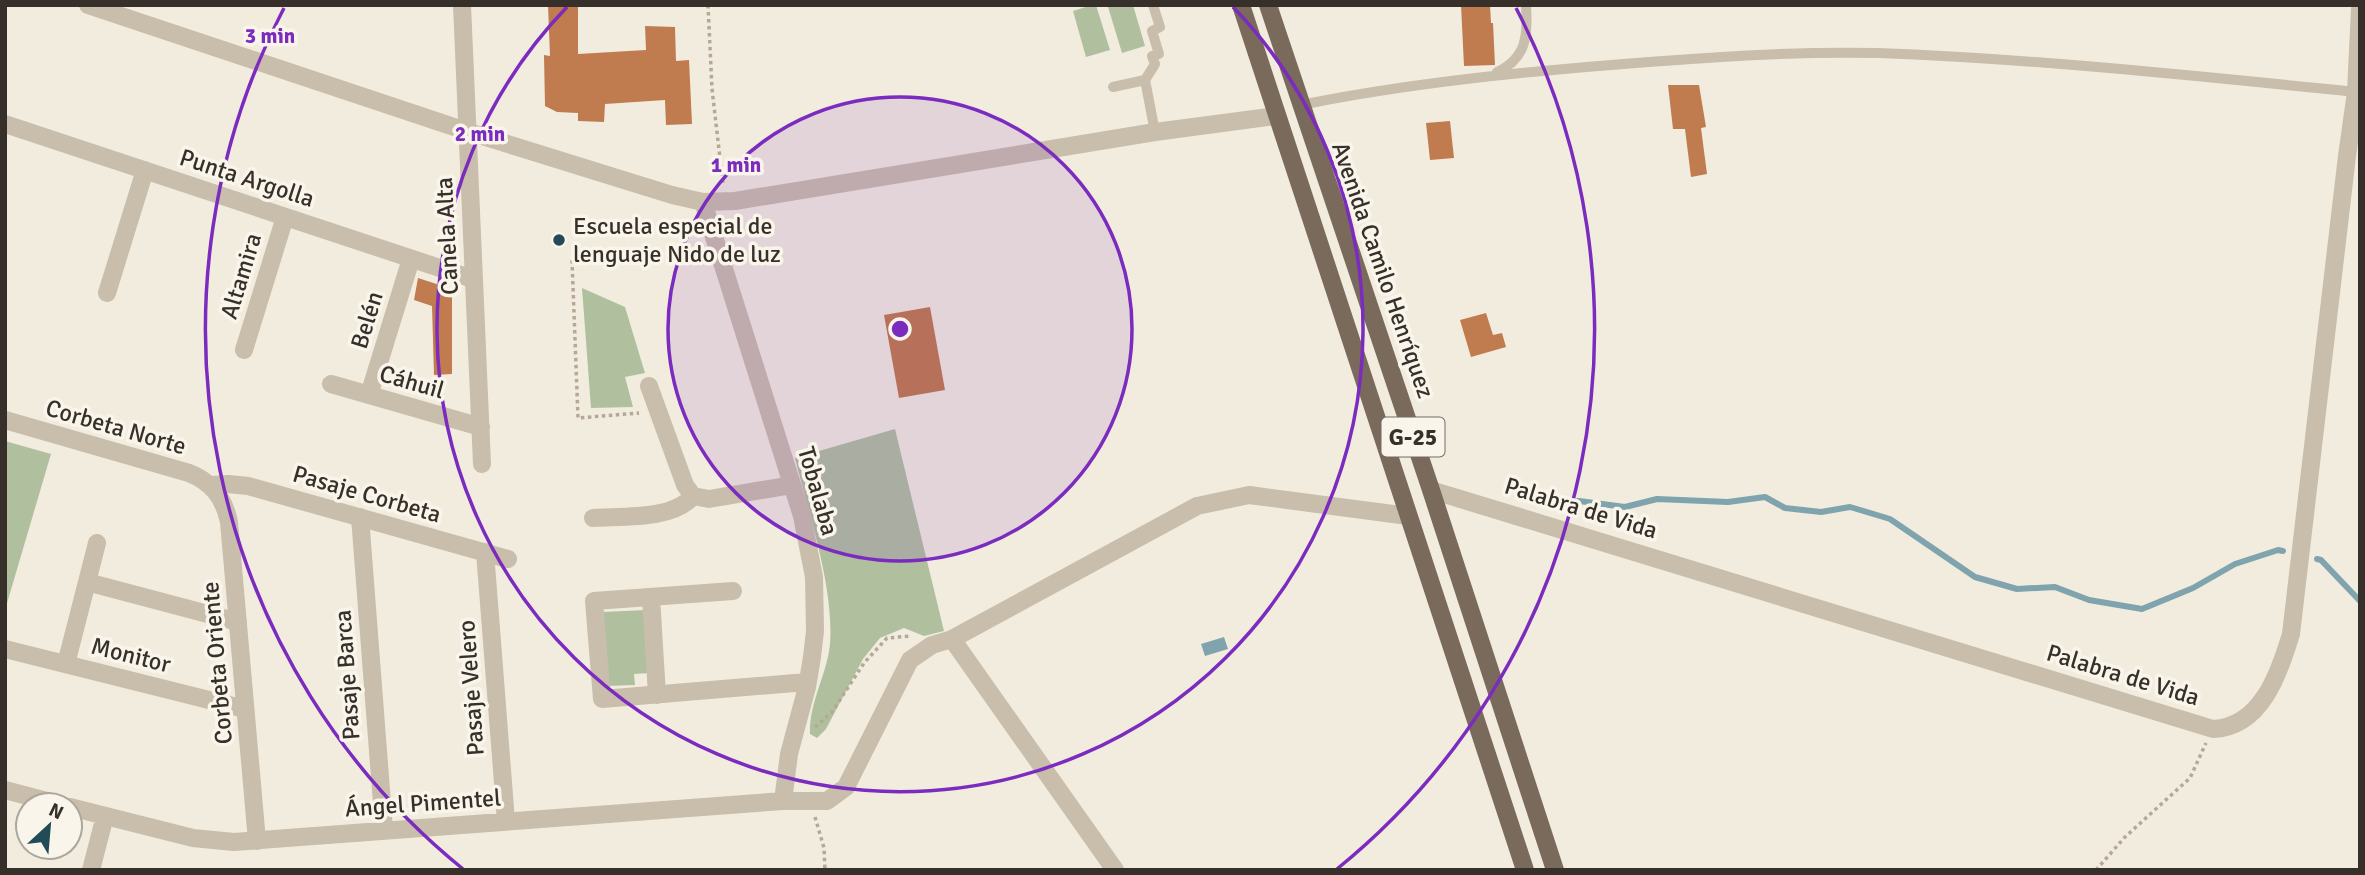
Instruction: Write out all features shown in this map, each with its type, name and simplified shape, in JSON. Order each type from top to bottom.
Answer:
[{"type":"main road","name":"Avenida Camilo Henríquez","points":[[1268,5],[1555,870]]},
{"type":"main road","name":"G-25","points":[[1240,8],[1525,870]]},
{"type":"street","points":[[88,5],[466,131],[672,195],[703,202],[732,202],[1155,132],[1276,116]]},
{"type":"street","name":"Canela Alta","points":[[462,5],[482,464]]},
{"type":"street","name":"Palabra de Vida","points":[[1431,490],[2213,729],[2228,728],[2243,721],[2258,706],[2278,673],[2291,635],[2347,156],[2358,92],[2360,9]]},
{"type":"street","name":"Punta Argolla","points":[[6,126],[473,279]]},
{"type":"street","points":[[2347,156],[2360,139]]},
{"type":"street","points":[[107,293],[145,170]]},
{"type":"street","name":"Tobalaba","points":[[703,202],[802,516],[814,577],[815,631],[783,801]]},
{"type":"street","name":"Altamira","points":[[244,350],[285,217]]},
{"type":"street","name":"Belén","points":[[369,395],[411,259]]},
{"type":"street","name":"Cáhuil","points":[[331,384],[481,427]]},
{"type":"street","points":[[649,386],[684,485],[693,496],[704,500],[792,485]]},
{"type":"street","name":"Corbeta Norte","points":[[5,420],[189,473],[211,485]]},
{"type":"street","name":"Pasaje Corbeta","points":[[211,485],[248,486],[509,558]]},
{"type":"street","name":"Corbeta Oriente","points":[[211,485],[227,511],[257,841]]},
{"type":"street","points":[[932,645],[952,639],[1197,506],[1249,495],[1408,516]]},
{"type":"street","points":[[593,518],[673,511],[693,496]]},
{"type":"street","name":"Pasaje Barca","points":[[360,517],[384,829]]},
{"type":"street","points":[[66,664],[97,543]]},
{"type":"street","name":"Pasaje Velero","points":[[485,552],[506,821]]},
{"type":"street","points":[[87,582],[238,622]]},
{"type":"street","points":[[733,591],[594,601],[602,699],[807,682]]},
{"type":"street","points":[[651,597],[657,695]]},
{"type":"street","points":[[952,639],[1115,870]]},
{"type":"street","name":"Ángel Pimentel","points":[[84,811],[193,838],[234,842],[783,801],[827,801],[846,787],[910,660],[932,645]]},
{"type":"street","name":"Monitor","points":[[5,649],[245,709]]},
{"type":"street","points":[[91,870],[105,816]]},
{"type":"lane","points":[[1153,5],[1160,27],[1152,31],[1158,54],[1152,56],[1154,64],[1145,80],[1155,132]]},
{"type":"lane","points":[[1491,75],[1508,67],[1520,55],[1528,29],[1526,5]]},
{"type":"lane","points":[[1301,105],[1360,93],[1491,75],[1730,55],[1877,53],[2092,66],[2358,92]]},
{"type":"lane","points":[[1113,87],[1145,80]]},
{"type":"path","points":[[708,5],[720,176],[732,202]]},
{"type":"path","points":[[572,260],[578,418],[658,412]]},
{"type":"path","points":[[796,727],[814,728],[832,712],[864,663],[887,638],[910,636],[932,645]]},
{"type":"path","points":[[2095,870],[2125,837],[2190,778],[2213,729]]},
{"type":"path","points":[[810,801],[824,848],[825,870]]},
{"type":"green space","points":[[1096,5],[1110,50],[1086,57],[1073,11]]},
{"type":"green space","points":[[1133,5],[1145,46],[1122,53],[1108,7]]},
{"type":"green space","points":[[582,288],[625,307],[645,373],[625,377],[633,407],[591,408]]},
{"type":"green space","points":[[895,429],[944,631],[924,636],[904,628],[880,638],[863,659],[826,729],[817,738],[810,734],[810,722],[828,655],[830,622],[819,551],[795,458]]},
{"type":"green space","points":[[5,441],[51,454],[5,610]]},
{"type":"green space","points":[[646,610],[650,673],[634,674],[635,685],[607,686],[603,612]]},
{"type":"water","points":[[1224,637],[1228,649],[1205,656],[1201,644]]},
{"type":"building","points":[[548,5],[578,5],[578,54],[646,50],[645,26],[675,27],[676,61],[689,60],[692,124],[666,125],[665,100],[605,104],[604,122],[578,121],[578,113],[557,112],[545,106],[544,55],[550,56]]},
{"type":"building","points":[[1461,5],[1490,5],[1495,65],[1464,66]]},
{"type":"building","points":[[1668,85],[1699,85],[1706,127],[1701,128],[1707,174],[1691,177],[1685,129],[1673,129]]},
{"type":"building","points":[[1450,121],[1454,158],[1430,160],[1426,123]]},
{"type":"building","points":[[418,278],[452,289],[452,374],[434,375],[432,306],[414,300]]},
{"type":"building","points":[[930,307],[945,390],[899,398],[884,315]]},
{"type":"building","points":[[1486,313],[1493,335],[1502,333],[1506,347],[1471,357],[1460,320]]},
{"type":"waterway","points":[[1558,502],[1579,501],[1625,507],[1657,499],[1728,502],[1765,497],[1785,508],[1821,512],[1850,507],[1890,519],[1975,577],[2017,589],[2055,587],[2089,600],[2142,609],[2193,588],[2235,564],[2278,550],[2283,551]]},
{"type":"waterway","points":[[2317,559],[2360,601]]},
{"type":"place","name":"Escuela especial de lenguaje Nido de luz","points":[[559,240]]}]
